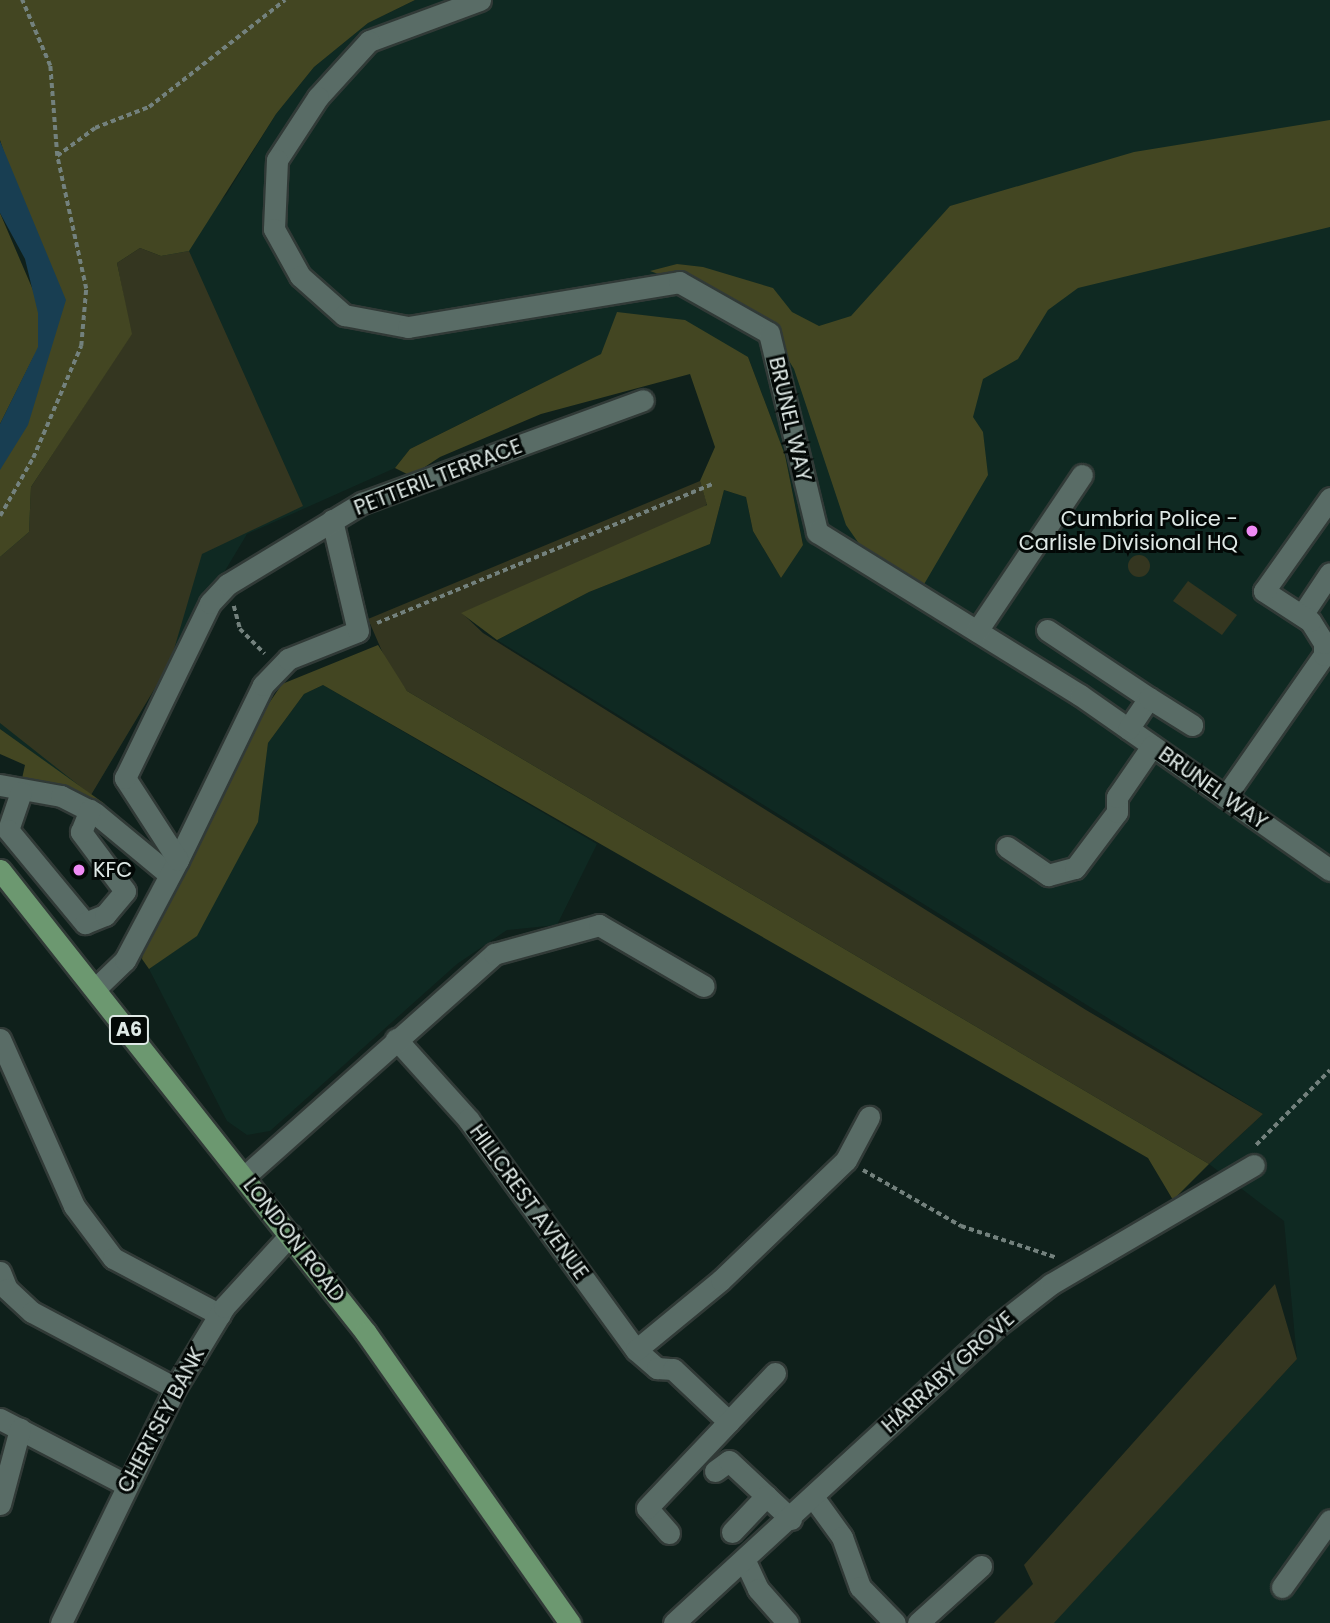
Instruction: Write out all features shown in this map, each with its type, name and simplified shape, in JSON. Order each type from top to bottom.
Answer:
[{"type":"main road","name":"LONDON ROAD","points":[[0,870],[290,1235],[469,1474],[570,1623]]},
{"type":"street","name":"BRUNEL WAY","points":[[480,0],[369,41],[318,97],[277,160],[274,229],[300,276],[344,316],[408,327],[679,282],[769,333],[817,532],[1128,729],[1330,870]]},
{"type":"street","name":"PETTERIL TERRACE","points":[[174,867],[125,778],[210,603],[228,584],[362,503],[643,400]]},
{"type":"street","points":[[977,631],[1082,475]]},
{"type":"street","points":[[1225,797],[1324,655],[1324,643],[1302,615],[1264,591],[1330,498]]},
{"type":"street","points":[[96,988],[125,960],[174,867],[238,730],[263,685],[288,659],[358,631],[332,520]]},
{"type":"street","points":[[1302,615],[1330,573]]},
{"type":"street","points":[[1047,630],[1192,725]]},
{"type":"street","points":[[1128,729],[1149,698]]},
{"type":"street","points":[[1007,846],[1048,875],[1075,868],[1116,812],[1117,797],[1152,746]]},
{"type":"street","points":[[0,785],[22,792],[61,796],[121,828],[140,854],[174,867]]},
{"type":"street","points":[[22,792],[8,831],[85,923],[105,915],[125,891],[81,832],[90,810]]},
{"type":"street","points":[[245,1176],[494,954],[599,925],[704,986]]},
{"type":"street","points":[[0,1039],[74,1206],[113,1258],[220,1315]]},
{"type":"street","name":"HILLCREST AVENUE","points":[[397,1039],[468,1119],[636,1350],[657,1368],[673,1369],[729,1422]]},
{"type":"street","points":[[636,1350],[721,1279],[846,1160],[869,1117]]},
{"type":"street","name":"HARRABY GROVE","points":[[674,1623],[791,1519],[997,1326],[1085,1266],[1254,1165]]},
{"type":"street","name":"CHERTSEY BANK","points":[[61,1623],[125,1485],[175,1388],[220,1315],[290,1235]]},
{"type":"street","points":[[0,1272],[32,1312],[175,1388]]},
{"type":"street","points":[[669,1533],[647,1508],[775,1373]]},
{"type":"street","points":[[0,1419],[125,1485]]},
{"type":"street","points":[[0,1504],[20,1429]]},
{"type":"street","points":[[715,1471],[729,1461],[791,1519]]},
{"type":"street","points":[[732,1532],[766,1496]]},
{"type":"street","points":[[813,1497],[842,1537],[860,1587],[895,1623]]},
{"type":"street","points":[[1282,1587],[1330,1520]]},
{"type":"street","points":[[745,1561],[758,1589],[788,1623]]},
{"type":"street","points":[[918,1623],[981,1566]]},
{"type":"path","points":[[0,516],[33,458],[82,345],[86,289],[57,156],[50,65],[22,0]]},
{"type":"path","points":[[57,156],[95,128],[149,107],[285,0]]},
{"type":"path","points":[[358,631],[713,484]]},
{"type":"path","points":[[228,584],[240,629],[265,654],[288,659]]},
{"type":"path","points":[[1254,1165],[1256,1141],[1330,1070]]},
{"type":"path","points":[[846,1160],[961,1226],[1085,1266]]},
{"type":"shaded area","points":[[415,0],[1330,0],[1330,1623],[1053,1623],[1297,1359],[1284,1221],[1209,1164],[1263,1114],[497,640],[589,592],[710,544],[724,490],[746,497],[753,531],[781,578],[803,544],[785,455],[748,357],[601,354],[410,449],[395,468],[247,534],[91,795],[0,729],[0,556],[131,334],[121,298],[226,195],[276,114],[314,67],[368,23]]},
{"type":"shaded area","points":[[140,248],[161,256],[189,251],[303,506],[202,554],[170,663],[91,795],[0,723],[0,557],[29,532],[31,487],[131,334],[117,263]]},
{"type":"shaded area","points":[[700,481],[707,504],[698,514],[462,613],[483,633],[1086,1010],[1263,1114],[1209,1164],[407,691],[388,665],[368,619]]},
{"type":"shaded area","points":[[1139,555],[1147,558],[1150,566],[1147,574],[1139,577],[1131,574],[1128,566],[1131,558]]},
{"type":"shaded area","points":[[1188,581],[1237,615],[1222,635],[1173,601]]},
{"type":"shaded area","points":[[323,685],[597,844],[557,925],[507,930],[457,964],[270,1131],[247,1135],[227,1121],[149,969],[197,935],[262,780],[268,743],[304,694]]},
{"type":"shaded area","points":[[1275,1284],[1297,1359],[1054,1623],[994,1623],[1033,1584],[1024,1565]]},
{"type":"green space","points":[[0,0],[415,0],[368,23],[314,67],[276,114],[189,251],[161,256],[140,248],[117,263],[132,334],[31,487],[29,532],[0,557],[0,453],[34,356],[0,424],[0,213],[33,290],[33,241],[0,140]]},
{"type":"green space","points":[[1330,120],[1330,227],[1078,288],[1048,310],[1018,359],[983,379],[973,417],[983,432],[988,475],[923,586],[862,548],[846,525],[794,369],[767,325],[739,303],[650,271],[677,264],[703,267],[773,288],[792,312],[819,326],[851,316],[950,206],[1134,152]]},
{"type":"green space","points":[[617,312],[685,320],[748,357],[785,455],[803,545],[781,578],[753,531],[746,497],[724,490],[710,544],[589,592],[497,640],[461,613],[707,505],[700,481],[715,447],[690,374],[541,414],[440,457],[411,476],[395,468],[410,449],[601,354]]},
{"type":"green space","points":[[378,645],[407,691],[1209,1164],[1173,1200],[1148,1158],[323,685],[304,694],[268,743],[258,822],[197,936],[149,969],[142,959],[145,932],[170,850],[282,684]]},
{"type":"green space","points":[[0,729],[105,804],[55,785],[21,783],[25,765],[0,754]]},
{"type":"water","points":[[0,141],[66,300],[28,425],[0,470],[0,424],[38,347],[38,313],[25,259],[0,213]]},
{"type":"place","name":"Cumbria Police - Carlisle Divisional HQ","points":[[1252,531]]},
{"type":"place","name":"KFC","points":[[79,870]]}]
